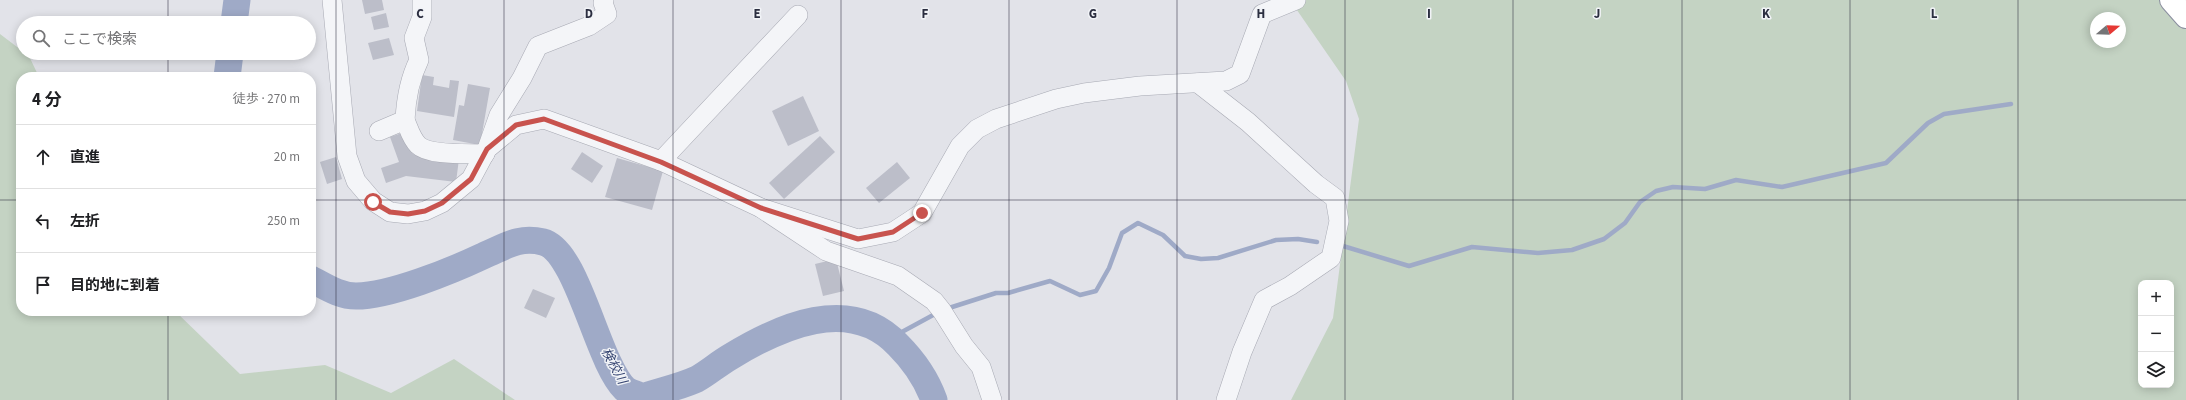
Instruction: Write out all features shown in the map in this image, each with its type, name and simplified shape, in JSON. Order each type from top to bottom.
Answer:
[{"type":"highway","points":[[2171,0],[2186,17]]},
{"type":"street","points":[[332,0],[347,156],[356,181],[373,202],[390,212],[408,214],[425,211],[442,203],[471,179],[486,152],[499,115],[522,78],[538,46],[588,26],[607,14],[603,3],[604,0]]},
{"type":"street","points":[[422,0],[422,17],[414,38],[419,60],[413,71],[406,103],[406,120],[410,134],[419,146],[432,152],[486,152],[516,125],[544,119],[661,162],[761,208],[858,239],[893,232],[922,213],[960,146],[977,128],[996,119],[1084,93],[1140,86],[1226,81],[1240,74],[1262,14],[1296,0]]},
{"type":"street","points":[[661,162],[798,15]]},
{"type":"street","points":[[1198,83],[1248,122],[1316,184],[1335,198],[1339,221],[1331,258],[1290,286],[1264,300],[1242,352],[1226,400]]},
{"type":"street","points":[[379,131],[406,120]]},
{"type":"street","points":[[761,208],[826,251],[898,276],[934,301],[964,346],[981,367],[992,400]]},
{"type":"green space","points":[[1290,0],[2159,0],[2186,27],[2186,400],[1291,400],[1333,318],[1359,119],[1346,81]]},
{"type":"green space","points":[[0,34],[16,46],[16,60],[31,60],[37,72],[16,72],[16,316],[180,316],[240,374],[325,365],[391,393],[454,359],[515,400],[0,400]]},
{"type":"building","points":[[362,0],[382,0],[384,10],[365,14]]},
{"type":"building","points":[[386,13],[389,27],[374,30],[371,17]]},
{"type":"building","points":[[389,38],[394,55],[373,60],[368,43]]},
{"type":"building","points":[[422,75],[434,77],[433,85],[449,88],[450,80],[459,81],[454,117],[417,111]]},
{"type":"building","points":[[468,84],[490,88],[480,145],[453,140],[459,105],[464,106]]},
{"type":"building","points":[[803,96],[819,131],[788,146],[772,111]]},
{"type":"building","points":[[405,132],[413,154],[459,159],[456,182],[406,176],[386,183],[381,168],[399,162],[390,137]]},
{"type":"building","points":[[820,136],[835,152],[784,199],[769,183]]},
{"type":"building","points":[[582,152],[603,166],[592,183],[571,169]]},
{"type":"building","points":[[336,157],[342,179],[327,184],[320,162]]},
{"type":"building","points":[[617,158],[663,171],[652,210],[605,197]]},
{"type":"building","points":[[897,162],[910,178],[879,203],[866,188]]},
{"type":"building","points":[[836,259],[844,291],[823,296],[815,264]]},
{"type":"building","points":[[533,289],[555,298],[546,318],[524,308]]},
{"type":"waterway","name":"検校川","points":[[235,16],[237,0]]},
{"type":"waterway","name":"検校川","points":[[228,72],[229,60]]},
{"type":"waterway","points":[[1343,246],[1409,266],[1472,247],[1538,253],[1572,250],[1604,239],[1625,223],[1640,202],[1656,191],[1673,187],[1705,189],[1736,180],[1782,187],[1886,163],[1928,123],[1944,114],[2011,104]]},
{"type":"waterway","points":[[949,308],[996,293],[1008,293],[1050,281],[1080,295],[1096,291],[1109,268],[1122,233],[1138,223],[1163,235],[1185,256],[1201,259],[1218,258],[1276,240],[1298,239],[1317,242]]},
{"type":"waterway","name":"検校川","points":[[316,282],[332,290],[350,296],[370,295],[420,282],[454,269],[512,243],[526,240],[543,242],[555,250],[567,265],[577,285],[605,356],[615,375],[625,389],[642,397],[697,379],[730,357],[770,335],[814,321],[837,318],[858,321],[879,330],[898,345],[919,370],[934,400]]},
{"type":"waterway","points":[[893,340],[900,333],[935,314]]},
{"type":"route","points":[[373,202],[390,212],[408,214],[425,211],[442,203],[471,179],[487,149],[516,125],[544,119],[661,162],[761,208],[858,239],[893,232],[922,213]]}]
